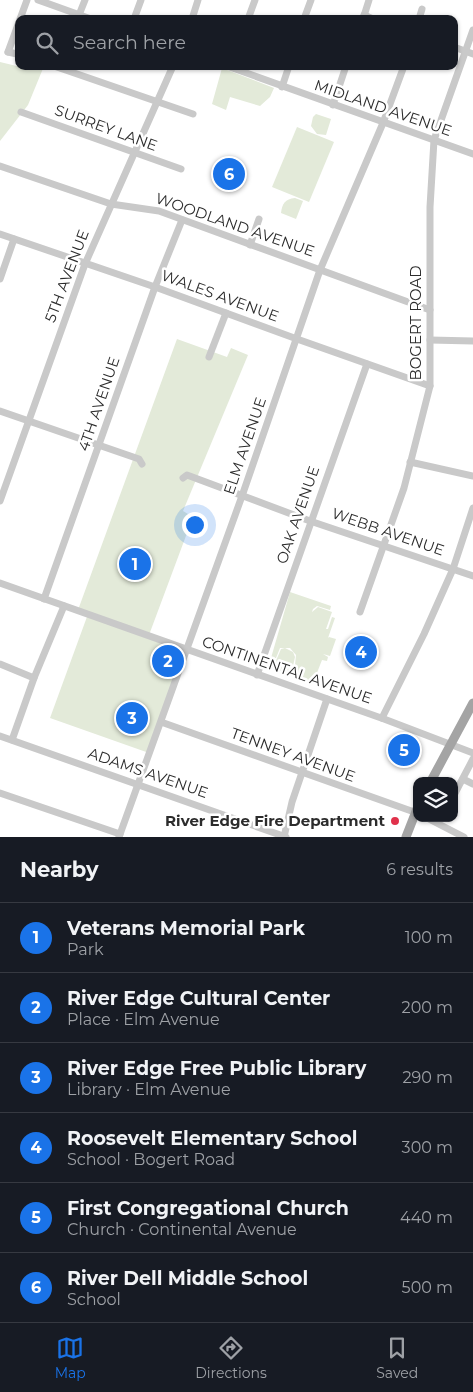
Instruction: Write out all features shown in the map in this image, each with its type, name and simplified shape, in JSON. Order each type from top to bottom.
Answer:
[{"type":"main road","points":[[433,777],[473,703]]},
{"type":"main road","points":[[406,837],[413,819]]},
{"type":"street","points":[[21,15],[27,0]]},
{"type":"street","points":[[38,0],[80,15],[85,0]]},
{"type":"street","points":[[135,15],[141,0]]},
{"type":"street","points":[[193,15],[198,0]]},
{"type":"street","points":[[249,15],[255,0]]},
{"type":"street","points":[[305,15],[310,0]]},
{"type":"street","points":[[364,15],[369,0]]},
{"type":"street","points":[[420,15],[422,9]]},
{"type":"street","name":"BOGERT ROAD","points":[[360,612],[404,488],[430,386],[430,207],[434,140],[473,30]]},
{"type":"street","points":[[0,53],[7,56],[15,33]]},
{"type":"street","points":[[458,48],[473,54]]},
{"type":"street","points":[[8,52],[15,54]]},
{"type":"street","points":[[66,70],[193,114]]},
{"type":"street","name":"5TH AVENUE","points":[[0,501],[84,264],[171,70]]},
{"type":"street","name":"MIDLAND AVENUE","points":[[238,70],[473,154]]},
{"type":"street","points":[[282,87],[287,70]]},
{"type":"street","points":[[333,105],[345,70]]},
{"type":"street","name":"ELM AVENUE","points":[[121,836],[320,270],[383,123],[403,70]]},
{"type":"street","name":"SURREY LANE","points":[[21,112],[181,169]]},
{"type":"street","name":"WOODLAND AVENUE","points":[[0,166],[111,204],[153,210],[430,310]]},
{"type":"street","points":[[250,245],[260,219]]},
{"type":"street","name":"4TH AVENUE","points":[[44,599],[155,287],[182,220]]},
{"type":"street","name":"WALES AVENUE","points":[[0,234],[155,287],[430,386]]},
{"type":"street","points":[[0,279],[14,240]]},
{"type":"street","points":[[209,357],[226,313]]},
{"type":"street","points":[[430,340],[473,340]]},
{"type":"street","name":"OAK AVENUE","points":[[257,675],[367,364]]},
{"type":"street","points":[[0,411],[139,459],[142,464]]},
{"type":"street","points":[[410,462],[473,476]]},
{"type":"street","name":"WEBB AVENUE","points":[[183,478],[187,475],[310,521],[473,576]]},
{"type":"street","points":[[382,718],[454,569],[473,508]]},
{"type":"street","name":"CONTINENTAL AVENUE","points":[[0,583],[382,718],[452,744],[473,754]]},
{"type":"street","points":[[12,740],[34,678],[64,606]]},
{"type":"street","points":[[0,664],[34,678]]},
{"type":"street","points":[[284,837],[292,802],[327,700]]},
{"type":"street","name":"TENNEY AVENUE","points":[[161,722],[413,810]]},
{"type":"street","name":"ADAMS AVENUE","points":[[0,736],[284,837]]},
{"type":"street","points":[[458,788],[473,759]]},
{"type":"street","points":[[463,779],[473,784]]},
{"type":"street","points":[[0,793],[121,836]]},
{"type":"street","points":[[435,822],[464,837]]},
{"type":"green space","points":[[0,62],[15,66],[15,70],[42,70],[28,105],[0,141]]},
{"type":"green space","points":[[221,70],[227,70],[274,88],[270,97],[260,106],[230,97],[226,110],[212,104]]},
{"type":"green space","points":[[316,114],[331,119],[326,135],[317,134],[311,126],[313,117]]},
{"type":"green space","points":[[297,127],[334,142],[309,202],[272,187]]},
{"type":"green space","points":[[295,198],[303,201],[296,219],[281,213],[285,202]]},
{"type":"green space","points":[[177,339],[227,357],[231,348],[248,355],[183,511],[193,517],[149,635],[186,648],[149,753],[50,718],[88,614],[78,610]]},
{"type":"green space","points":[[290,592],[331,606],[330,610],[317,606],[312,612],[318,607],[332,612],[326,629],[328,629],[332,617],[335,618],[328,638],[336,639],[330,656],[323,654],[328,657],[327,661],[322,660],[313,683],[276,669],[279,666],[289,669],[295,665],[296,655],[290,648],[280,648],[276,658],[271,658]]},
{"type":"green space","points":[[285,648],[293,652],[295,657],[293,666],[289,669],[275,663],[281,649]]},
{"type":"place","name":"River Dell Middle School","points":[[229,174]]},
{"type":"place","name":"Veterans Memorial Park","points":[[135,564]]},
{"type":"place","name":"Roosevelt Elementary School","points":[[361,652]]},
{"type":"place","name":"River Edge Cultural Center","points":[[168,661]]},
{"type":"place","name":"River Edge Free Public Library","points":[[132,718]]},
{"type":"place","name":"First Congregational Church","points":[[404,750]]},
{"type":"place","name":"River Edge Fire Department","points":[[395,821]]}]
